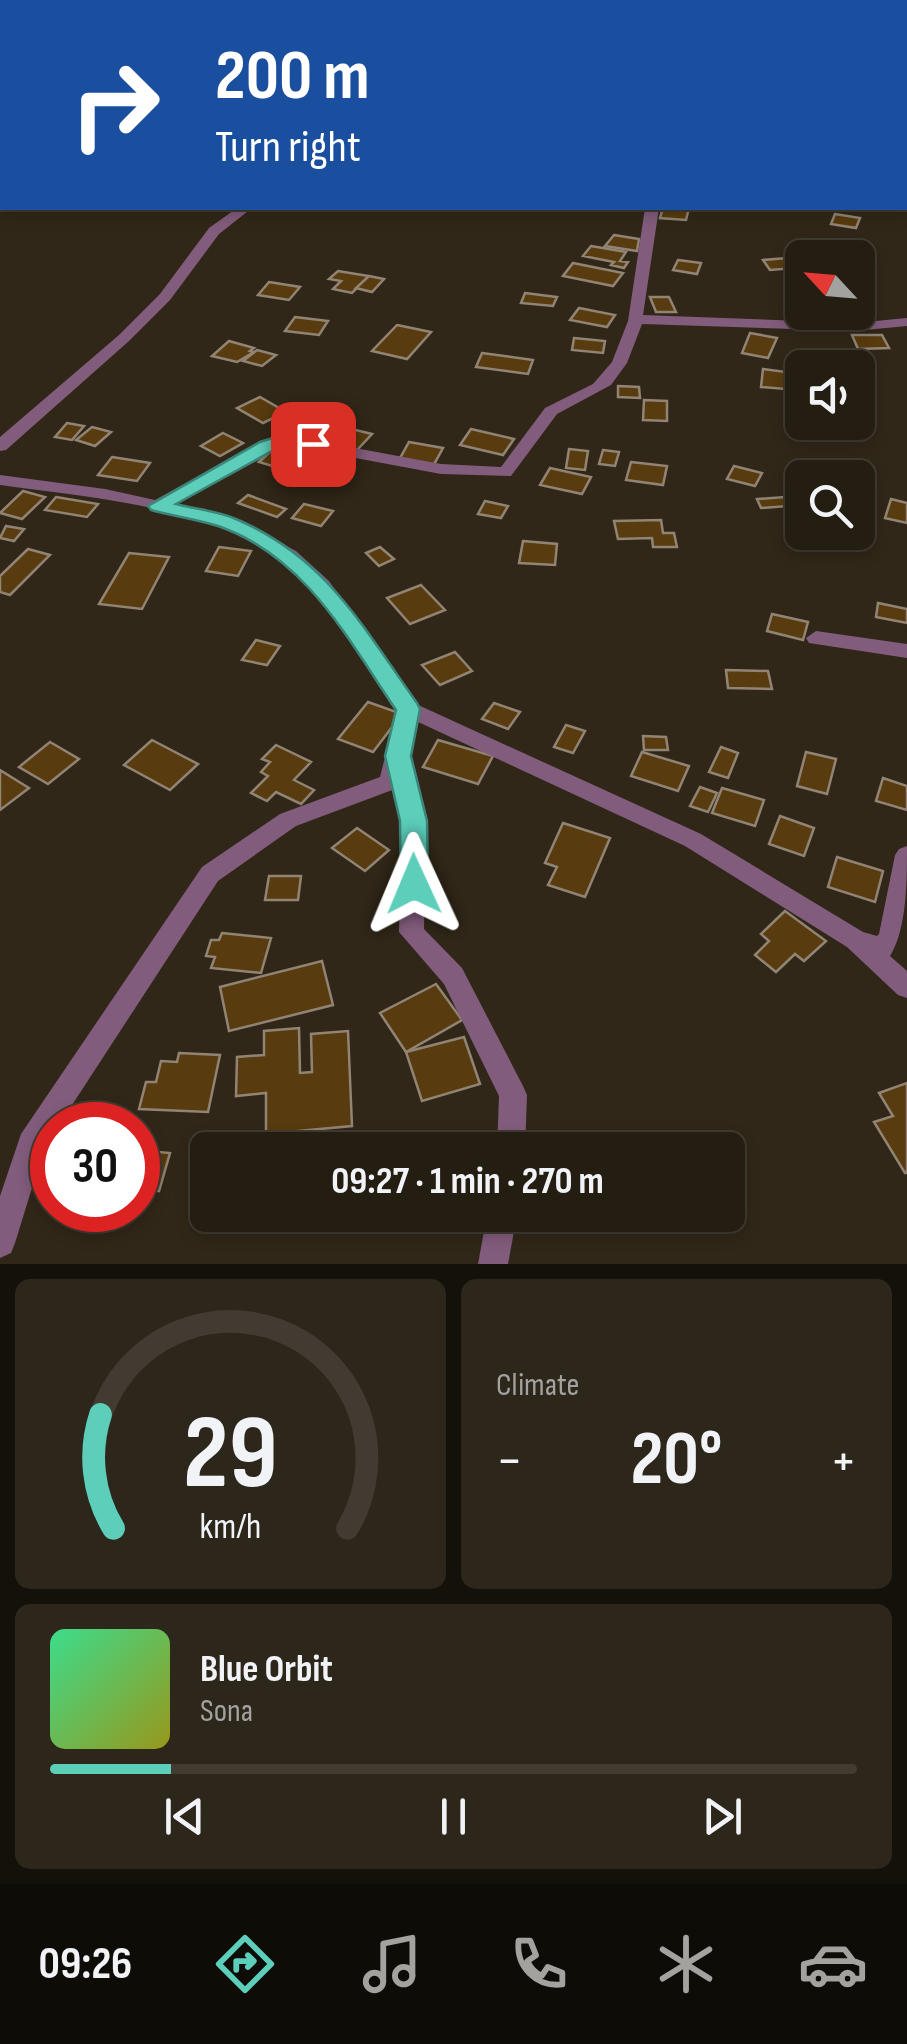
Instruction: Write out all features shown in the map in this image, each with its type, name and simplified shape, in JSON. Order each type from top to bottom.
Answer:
[{"type":"street","points":[[0,446],[124,338],[165,297],[214,231],[242,210]]},
{"type":"street","points":[[158,506],[285,440],[394,462],[504,472],[529,446],[550,412],[604,383],[619,364],[636,318],[644,230],[651,210]]},
{"type":"street","points":[[636,318],[854,326],[907,322]]},
{"type":"street","points":[[0,480],[105,494],[226,522],[289,555],[322,585],[408,709],[693,840],[856,940],[907,987]]},
{"type":"street","points":[[816,638],[907,651]]},
{"type":"street","points":[[0,1243],[30,1142],[210,874],[288,820],[359,797],[390,782],[408,709]]},
{"type":"street","points":[[398,756],[414,821],[411,932],[454,976],[513,1095],[512,1132]]},
{"type":"street","points":[[856,940],[882,948],[890,938],[907,855]]},
{"type":"street","points":[[493,1264],[499,1232]]},
{"type":"building","points":[[662,210],[688,210],[686,220],[660,218]]},
{"type":"building","points":[[835,214],[860,218],[856,228],[831,224]]},
{"type":"building","points":[[614,235],[639,239],[637,251],[605,246]]},
{"type":"building","points":[[591,246],[626,252],[620,261],[628,262],[624,268],[583,256]]},
{"type":"building","points":[[785,258],[785,269],[770,270],[763,260]]},
{"type":"building","points":[[678,260],[701,263],[697,274],[673,270]]},
{"type":"building","points":[[573,263],[623,273],[613,286],[563,276]]},
{"type":"building","points":[[338,271],[369,276],[352,293],[333,289],[341,281],[329,279]]},
{"type":"building","points":[[369,276],[384,279],[372,292],[356,288]]},
{"type":"building","points":[[269,282],[300,287],[289,300],[258,295]]},
{"type":"building","points":[[525,293],[557,297],[553,306],[521,303]]},
{"type":"building","points":[[650,297],[669,297],[676,312],[656,312]]},
{"type":"building","points":[[579,308],[615,315],[607,327],[570,320]]},
{"type":"building","points":[[295,317],[328,321],[319,335],[285,331]]},
{"type":"building","points":[[397,325],[431,332],[407,359],[372,351]]},
{"type":"building","points":[[750,333],[777,338],[768,358],[742,353]]},
{"type":"building","points":[[852,335],[882,335],[889,348],[858,349]]},
{"type":"building","points":[[574,338],[605,341],[603,353],[572,350]]},
{"type":"building","points":[[229,341],[254,348],[250,351],[254,352],[237,362],[212,356]]},
{"type":"building","points":[[257,350],[276,355],[262,366],[243,361]]},
{"type":"building","points":[[482,353],[533,360],[528,374],[476,367]]},
{"type":"building","points":[[763,369],[785,372],[785,389],[761,387]]},
{"type":"building","points":[[618,386],[639,387],[640,398],[618,397]]},
{"type":"building","points":[[260,397],[286,412],[263,423],[237,408]]},
{"type":"building","points":[[644,400],[667,401],[667,421],[643,420]]},
{"type":"building","points":[[67,423],[84,426],[72,440],[55,437]]},
{"type":"building","points":[[331,424],[372,434],[357,450],[316,439]]},
{"type":"building","points":[[92,427],[111,432],[95,446],[76,440]]},
{"type":"building","points":[[471,429],[514,439],[503,455],[460,445]]},
{"type":"building","points":[[223,433],[243,443],[220,456],[201,446]]},
{"type":"building","points":[[409,442],[443,448],[433,466],[399,460]]},
{"type":"building","points":[[569,449],[588,451],[585,470],[566,468]]},
{"type":"building","points":[[603,450],[619,452],[615,466],[599,464]]},
{"type":"building","points":[[271,451],[298,459],[286,470],[259,462]]},
{"type":"building","points":[[112,457],[150,463],[137,481],[98,475]]},
{"type":"building","points":[[631,462],[667,466],[663,485],[626,480]]},
{"type":"building","points":[[734,466],[762,473],[755,486],[727,479]]},
{"type":"building","points":[[550,468],[591,477],[582,494],[540,485]]},
{"type":"building","points":[[23,491],[45,497],[22,519],[0,513]]},
{"type":"building","points":[[248,495],[286,509],[277,517],[238,503]]},
{"type":"building","points":[[56,497],[98,504],[87,517],[45,510]]},
{"type":"building","points":[[785,497],[785,506],[761,508],[757,499]]},
{"type":"building","points":[[891,499],[907,503],[907,523],[885,518]]},
{"type":"building","points":[[485,501],[508,506],[501,518],[478,514]]},
{"type":"building","points":[[304,504],[333,511],[321,526],[292,518]]},
{"type":"building","points":[[661,520],[663,533],[674,533],[677,547],[653,547],[652,538],[618,539],[614,521]]},
{"type":"building","points":[[6,526],[24,529],[14,541],[0,538]]},
{"type":"building","points":[[523,541],[557,544],[555,565],[519,563]]},
{"type":"building","points":[[219,547],[251,551],[238,576],[206,571]]},
{"type":"building","points":[[380,547],[394,559],[379,566],[366,553]]},
{"type":"building","points":[[28,549],[50,555],[10,595],[0,592],[0,576]]},
{"type":"building","points":[[129,553],[169,557],[142,609],[99,604]]},
{"type":"building","points":[[421,585],[445,610],[410,624],[387,598]]},
{"type":"building","points":[[878,603],[907,609],[907,623],[876,617]]},
{"type":"building","points":[[772,614],[808,622],[803,640],[767,631]]},
{"type":"building","points":[[256,640],[280,646],[267,665],[242,660]]},
{"type":"building","points":[[455,652],[472,671],[440,685],[422,665]]},
{"type":"building","points":[[726,670],[768,671],[772,689],[728,688]]},
{"type":"building","points":[[368,702],[402,714],[373,752],[338,739]]},
{"type":"building","points":[[494,703],[520,712],[508,729],[482,719]]},
{"type":"building","points":[[566,725],[585,731],[573,753],[554,747]]},
{"type":"building","points":[[643,736],[666,737],[668,750],[644,750]]},
{"type":"building","points":[[152,740],[198,764],[170,790],[124,765]]},
{"type":"building","points":[[438,740],[493,756],[478,784],[423,767]]},
{"type":"building","points":[[50,742],[79,759],[48,784],[19,767]]},
{"type":"building","points":[[276,745],[311,762],[294,780],[314,790],[301,804],[276,792],[267,801],[251,793],[268,776],[261,772],[270,762],[262,759]]},
{"type":"building","points":[[721,747],[738,753],[728,778],[709,772]]},
{"type":"building","points":[[642,752],[689,766],[678,791],[631,776]]},
{"type":"building","points":[[806,752],[836,759],[827,794],[797,786]]},
{"type":"building","points":[[0,770],[29,788],[0,810]]},
{"type":"building","points":[[883,778],[907,786],[907,810],[876,801]]},
{"type":"building","points":[[700,787],[717,793],[708,812],[690,806]]},
{"type":"building","points":[[722,788],[764,800],[755,826],[712,813]]},
{"type":"building","points":[[780,816],[814,828],[804,856],[769,844]]},
{"type":"building","points":[[563,823],[610,838],[585,897],[548,885],[557,867],[545,863]]},
{"type":"building","points":[[357,828],[389,850],[365,871],[332,848]]},
{"type":"building","points":[[837,857],[883,871],[875,902],[828,887]]},
{"type":"building","points":[[269,876],[301,876],[298,900],[265,900]]},
{"type":"building","points":[[785,911],[826,941],[804,961],[795,954],[776,972],[755,955],[769,941],[761,934]]},
{"type":"building","points":[[222,933],[271,938],[261,973],[211,968],[215,957],[206,956],[211,940],[219,940]]},
{"type":"building","points":[[322,961],[333,1005],[229,1031],[220,987]]},
{"type":"building","points":[[436,984],[462,1020],[406,1052],[380,1013]]},
{"type":"building","points":[[299,1028],[300,1073],[312,1072],[311,1034],[348,1031],[352,1126],[266,1132],[266,1093],[236,1096],[237,1057],[264,1055],[264,1031]]},
{"type":"building","points":[[464,1037],[480,1084],[422,1101],[406,1052]]},
{"type":"building","points":[[179,1053],[220,1055],[208,1112],[160,1110],[160,1102],[141,1102],[146,1082],[156,1082],[161,1061],[177,1062]]},
{"type":"building","points":[[907,1083],[905,1173],[874,1122],[893,1116],[879,1093]]},
{"type":"building","points":[[160,1152],[170,1153],[160,1188]]},
{"type":"route","points":[[313,444],[285,440],[267,446],[158,506],[226,522],[289,555],[322,585],[408,709],[398,756],[414,821],[414,884]]}]
